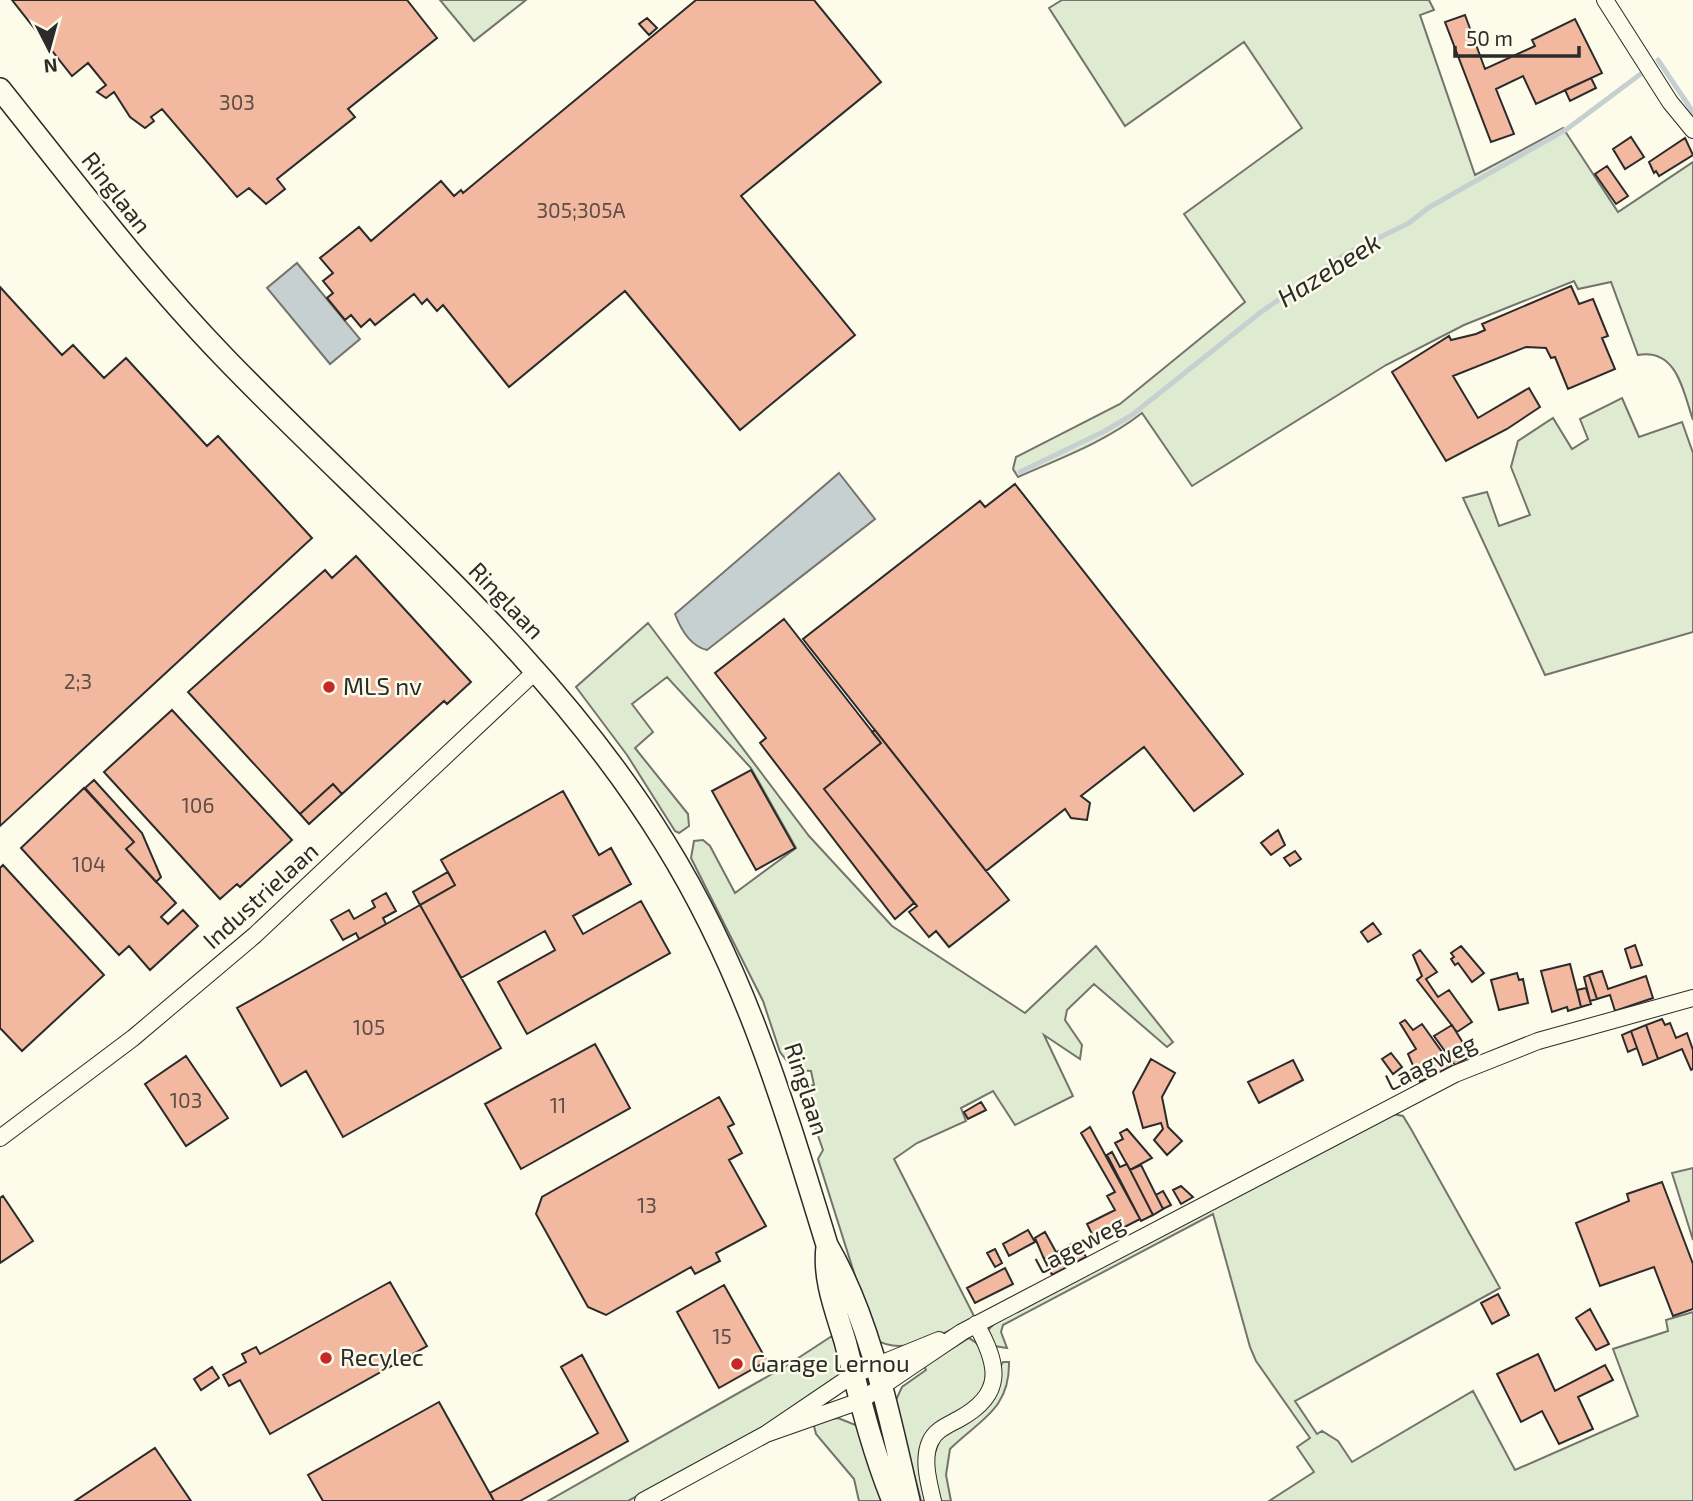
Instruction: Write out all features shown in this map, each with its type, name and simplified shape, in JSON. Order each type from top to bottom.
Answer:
[{"type":"main road","name":"Ringlaan","points":[[0,89],[133,256],[222,355],[537,670],[580,722],[642,807],[719,940],[768,1056],[827,1245],[845,1275],[881,1388],[909,1501]]},
{"type":"main road","name":"Ringlaan","points":[[827,1245],[825,1265],[853,1375],[893,1501]]},
{"type":"street","points":[[1605,0],[1670,102],[1693,130]]},
{"type":"street","name":"Industrielaan","points":[[0,1138],[133,1038],[255,935],[537,670]]},
{"type":"street","name":"Laagweg","points":[[1204,1206],[1455,1073],[1538,1041],[1693,998]]},
{"type":"street","name":"Lageweg","points":[[766,1434],[860,1401],[961,1332],[1204,1206]]},
{"type":"street","points":[[933,1501],[928,1476],[927,1455],[930,1441],[941,1428],[972,1412],[987,1398],[995,1378],[991,1353],[976,1324]]},
{"type":"street","name":"Lageweg","points":[[643,1501],[766,1434],[873,1364],[961,1332]]},
{"type":"green space","points":[[440,0],[526,0],[474,41]]},
{"type":"green space","points":[[1062,0],[1429,0],[1434,10],[1420,15],[1475,175],[1563,128],[1618,212],[1693,162],[1693,420],[1681,385],[1670,365],[1662,358],[1638,355],[1611,282],[1578,289],[1574,281],[1464,325],[1386,365],[1192,486],[1142,413],[1098,441],[1018,477],[1013,469],[1016,457],[1120,404],[1245,302],[1184,214],[1302,128],[1244,42],[1125,126],[1049,8]]},
{"type":"green space","points":[[1622,398],[1639,437],[1682,422],[1693,453],[1693,632],[1545,675],[1463,498],[1487,492],[1499,526],[1530,515],[1511,467],[1518,441],[1553,418],[1572,449],[1588,439],[1580,419]]},
{"type":"green space","points":[[648,623],[809,836],[892,926],[1025,1013],[1096,946],[1173,1042],[1167,1047],[1094,984],[1067,1010],[1065,1020],[1082,1045],[1080,1059],[1044,1035],[1073,1096],[1015,1125],[993,1091],[961,1108],[966,1121],[917,1143],[894,1159],[975,1318],[939,1336],[912,1345],[899,1346],[875,1339],[818,1159],[823,1150],[801,1087],[814,1085],[811,1071],[794,1070],[780,1052],[763,1001],[691,858],[694,841],[703,840],[710,846],[735,893],[796,848],[751,768],[667,677],[632,704],[653,732],[635,748],[688,814],[689,826],[679,833],[675,831],[627,755],[576,687]]},
{"type":"green space","points":[[1393,1114],[1403,1116],[1411,1129],[1500,1288],[1295,1401],[1317,1434],[1322,1431],[1338,1441],[1352,1462],[1473,1391],[1515,1470],[1638,1416],[1613,1349],[1668,1331],[1666,1320],[1693,1312],[1693,1501],[1269,1501],[1314,1472],[1297,1447],[1310,1438],[1256,1361],[1213,1214],[1003,1325],[1001,1332],[1007,1348],[994,1346],[988,1330],[997,1321]]},
{"type":"green space","points":[[1693,1168],[1693,1240],[1672,1173]]},
{"type":"green space","points":[[832,1336],[844,1367],[838,1381],[771,1423],[628,1501],[548,1501],[786,1366]]},
{"type":"green space","points":[[969,1338],[984,1355],[984,1394],[930,1435],[928,1501],[921,1501],[895,1402],[902,1387],[926,1370],[924,1366]]},
{"type":"green space","points":[[1003,1362],[1009,1362],[1004,1392],[991,1413],[950,1449],[946,1475],[951,1501],[938,1501],[932,1461],[940,1439],[968,1419]]},
{"type":"green space","points":[[838,1418],[858,1426],[882,1501],[859,1501],[854,1479],[816,1434],[814,1426],[820,1421]]},
{"type":"shaded area","points":[[297,263],[360,339],[330,364],[267,288]]},
{"type":"shaded area","points":[[839,473],[875,519],[707,650],[691,641],[675,614]]},
{"type":"building","points":[[12,0],[407,0],[437,38],[348,109],[355,117],[277,179],[285,189],[266,204],[249,188],[237,197],[162,109],[151,117],[154,121],[145,128],[130,117],[114,92],[106,98],[97,92],[106,85],[88,63],[72,76]]},
{"type":"building","points":[[696,0],[814,0],[881,82],[741,196],[855,335],[740,430],[625,291],[509,387],[443,305],[437,311],[427,299],[422,304],[414,294],[375,325],[370,319],[361,327],[351,315],[345,320],[327,298],[333,293],[323,281],[333,273],[320,258],[359,227],[371,241],[441,181],[454,196],[461,190],[463,193]]},
{"type":"building","points":[[1465,15],[1485,69],[1535,46],[1532,40],[1575,19],[1602,73],[1536,104],[1523,76],[1496,89],[1514,134],[1491,142],[1445,22]]},
{"type":"building","points":[[647,18],[657,28],[649,35],[639,24]]},
{"type":"building","points":[[1591,78],[1596,88],[1570,101],[1565,90]]},
{"type":"building","points":[[1631,137],[1644,157],[1625,169],[1613,149]]},
{"type":"building","points":[[1685,138],[1693,155],[1659,176],[1656,171],[1654,173],[1649,162]]},
{"type":"building","points":[[1607,166],[1628,196],[1616,204],[1595,174]]},
{"type":"building","points":[[1571,286],[1579,304],[1593,299],[1608,336],[1602,338],[1615,369],[1568,389],[1555,357],[1551,358],[1546,348],[1526,347],[1453,376],[1478,418],[1529,388],[1540,407],[1507,429],[1446,461],[1392,372],[1449,336],[1451,340],[1476,334],[1485,330],[1482,324]]},
{"type":"building","points":[[0,287],[62,355],[73,345],[104,378],[126,358],[207,446],[218,436],[312,538],[0,826]]},
{"type":"building","points":[[1015,484],[1243,774],[1194,811],[1144,747],[1081,796],[1090,803],[1087,820],[1071,818],[1065,809],[986,871],[803,639],[980,501],[985,507]]},
{"type":"building","name":"MLS nv","points":[[356,556],[471,682],[447,704],[444,701],[342,794],[333,784],[300,814],[188,692],[325,570],[332,578]]},
{"type":"building","points":[[784,619],[881,743],[824,789],[914,903],[895,919],[760,743],[766,738],[715,673]]},
{"type":"building","points":[[172,710],[292,840],[240,887],[237,884],[220,899],[104,772]]},
{"type":"building","points":[[875,730],[1009,900],[949,947],[936,931],[929,937],[909,912],[917,906],[824,789],[881,743],[872,732]]},
{"type":"building","points":[[751,770],[795,848],[756,870],[712,791]]},
{"type":"building","points":[[94,780],[142,833],[161,877],[156,882],[126,849],[134,842],[85,788]]},
{"type":"building","points":[[333,784],[342,794],[309,824],[300,814]]},
{"type":"building","points":[[84,788],[134,842],[126,849],[176,903],[161,917],[168,924],[183,910],[198,926],[150,970],[129,946],[119,955],[21,848]]},
{"type":"building","points":[[563,791],[599,855],[611,848],[631,884],[573,916],[583,934],[641,901],[670,953],[527,1034],[498,982],[555,950],[545,931],[461,978],[420,905],[455,885],[441,860]]},
{"type":"building","points":[[1278,830],[1285,845],[1271,855],[1261,843]]},
{"type":"building","points":[[1295,851],[1301,859],[1290,866],[1284,858]]},
{"type":"building","points":[[3,865],[104,975],[22,1051],[0,1028],[0,868]]},
{"type":"building","points":[[448,872],[455,885],[420,905],[413,892]]},
{"type":"building","points":[[386,893],[396,911],[383,918],[386,924],[359,939],[356,933],[343,940],[331,920],[349,910],[354,919],[375,907],[372,901]]},
{"type":"building","points":[[420,905],[501,1048],[343,1137],[306,1071],[281,1086],[237,1008]]},
{"type":"building","points":[[1373,923],[1381,934],[1368,942],[1361,932]]},
{"type":"building","points":[[1635,945],[1642,965],[1631,968],[1625,949]]},
{"type":"building","points":[[1461,946],[1484,973],[1472,982],[1458,963],[1455,965],[1451,959],[1454,957],[1451,953]]},
{"type":"building","points":[[1420,950],[1437,972],[1426,979],[1438,997],[1449,990],[1472,1022],[1457,1032],[1417,980],[1422,976],[1413,955]]},
{"type":"building","points":[[1570,964],[1581,1007],[1568,1011],[1567,1007],[1552,1012],[1541,971]]},
{"type":"building","points":[[1602,971],[1608,989],[1646,976],[1653,998],[1615,1011],[1610,995],[1597,999],[1589,975]]},
{"type":"building","points":[[1517,973],[1519,980],[1523,979],[1528,1003],[1499,1010],[1491,980]]},
{"type":"building","points":[[1589,975],[1597,999],[1590,1001],[1584,977]]},
{"type":"building","points":[[1586,988],[1591,1004],[1581,1007],[1577,990]]},
{"type":"building","points":[[1662,1019],[1665,1025],[1670,1023],[1676,1038],[1687,1033],[1693,1050],[1693,1069],[1691,1070],[1682,1049],[1658,1059],[1646,1025]]},
{"type":"building","points":[[1405,1020],[1413,1030],[1422,1024],[1452,1066],[1420,1082],[1408,1054],[1416,1049],[1400,1023]]},
{"type":"building","points":[[1452,1025],[1471,1056],[1455,1065],[1434,1036]]},
{"type":"building","points":[[1646,1025],[1658,1059],[1643,1065],[1631,1031]]},
{"type":"building","points":[[1631,1031],[1637,1048],[1628,1052],[1622,1035]]},
{"type":"building","points":[[595,1044],[630,1108],[521,1169],[485,1104]]},
{"type":"building","points":[[1391,1053],[1402,1067],[1393,1074],[1382,1059]]},
{"type":"building","points":[[186,1056],[228,1118],[186,1146],[145,1084]]},
{"type":"building","points":[[1151,1059],[1175,1073],[1162,1097],[1168,1127],[1182,1141],[1167,1155],[1154,1140],[1163,1129],[1161,1123],[1143,1128],[1133,1092]]},
{"type":"building","points":[[1293,1060],[1303,1080],[1259,1103],[1248,1082]]},
{"type":"building","points":[[719,1097],[734,1124],[728,1127],[742,1153],[729,1160],[766,1226],[716,1253],[720,1261],[695,1274],[691,1267],[606,1315],[588,1307],[536,1214],[542,1197]]},
{"type":"building","points":[[981,1102],[986,1110],[968,1119],[964,1112]]},
{"type":"building","points":[[1090,1127],[1140,1219],[1096,1242],[1087,1224],[1115,1210],[1107,1196],[1115,1192],[1081,1133]]},
{"type":"building","points":[[1127,1129],[1152,1158],[1130,1170],[1115,1143],[1123,1139],[1120,1133]]},
{"type":"building","points":[[1112,1152],[1120,1167],[1127,1164],[1153,1215],[1141,1221],[1107,1155]]},
{"type":"building","points":[[1141,1165],[1163,1209],[1153,1215],[1130,1170]]},
{"type":"building","points":[[1662,1182],[1693,1264],[1693,1309],[1673,1316],[1654,1267],[1600,1286],[1576,1223],[1629,1201],[1627,1194]]},
{"type":"building","points":[[1181,1186],[1193,1197],[1181,1204],[1173,1190]]},
{"type":"building","points":[[1163,1191],[1171,1205],[1163,1209],[1156,1195]]},
{"type":"building","points":[[3,1196],[33,1241],[0,1263],[0,1198]]},
{"type":"building","points":[[1028,1230],[1035,1242],[1009,1256],[1003,1244]]},
{"type":"building","points":[[1045,1232],[1056,1252],[1044,1259],[1035,1238]]},
{"type":"building","points":[[1077,1241],[1086,1257],[1052,1275],[1044,1259]]},
{"type":"building","points":[[995,1249],[1002,1263],[995,1267],[987,1253]]},
{"type":"building","points":[[1005,1268],[1013,1284],[975,1303],[967,1288]]},
{"type":"building","name":"Recylec","points":[[390,1282],[427,1346],[270,1434],[240,1380],[229,1386],[223,1375],[246,1362],[242,1354],[256,1347],[260,1354]]},
{"type":"building","points":[[724,1285],[767,1361],[719,1388],[677,1312]]},
{"type":"building","points":[[1498,1294],[1509,1315],[1492,1324],[1481,1303]]},
{"type":"building","points":[[1590,1309],[1609,1344],[1596,1350],[1576,1318]]},
{"type":"building","points":[[1538,1354],[1555,1391],[1605,1365],[1613,1380],[1578,1397],[1593,1429],[1559,1444],[1542,1411],[1521,1422],[1497,1374]]},
{"type":"building","points":[[582,1355],[628,1441],[520,1501],[494,1501],[490,1493],[598,1433],[561,1367]]},
{"type":"building","points":[[212,1367],[219,1378],[201,1390],[194,1379]]},
{"type":"building","points":[[439,1402],[494,1501],[323,1501],[308,1475]]},
{"type":"building","points":[[155,1448],[191,1501],[75,1501]]},
{"type":"waterway","name":"Hazebeek","points":[[1658,60],[1693,112]]},
{"type":"waterway","name":"Hazebeek","points":[[1020,472],[1132,415],[1261,312],[1344,255],[1409,223],[1428,208],[1567,129],[1642,73]]},
{"type":"place","name":"MLS nv","points":[[329,687]]},
{"type":"place","name":"Recylec","points":[[326,1358]]},
{"type":"place","name":"Garage Lernou","points":[[737,1364]]}]
